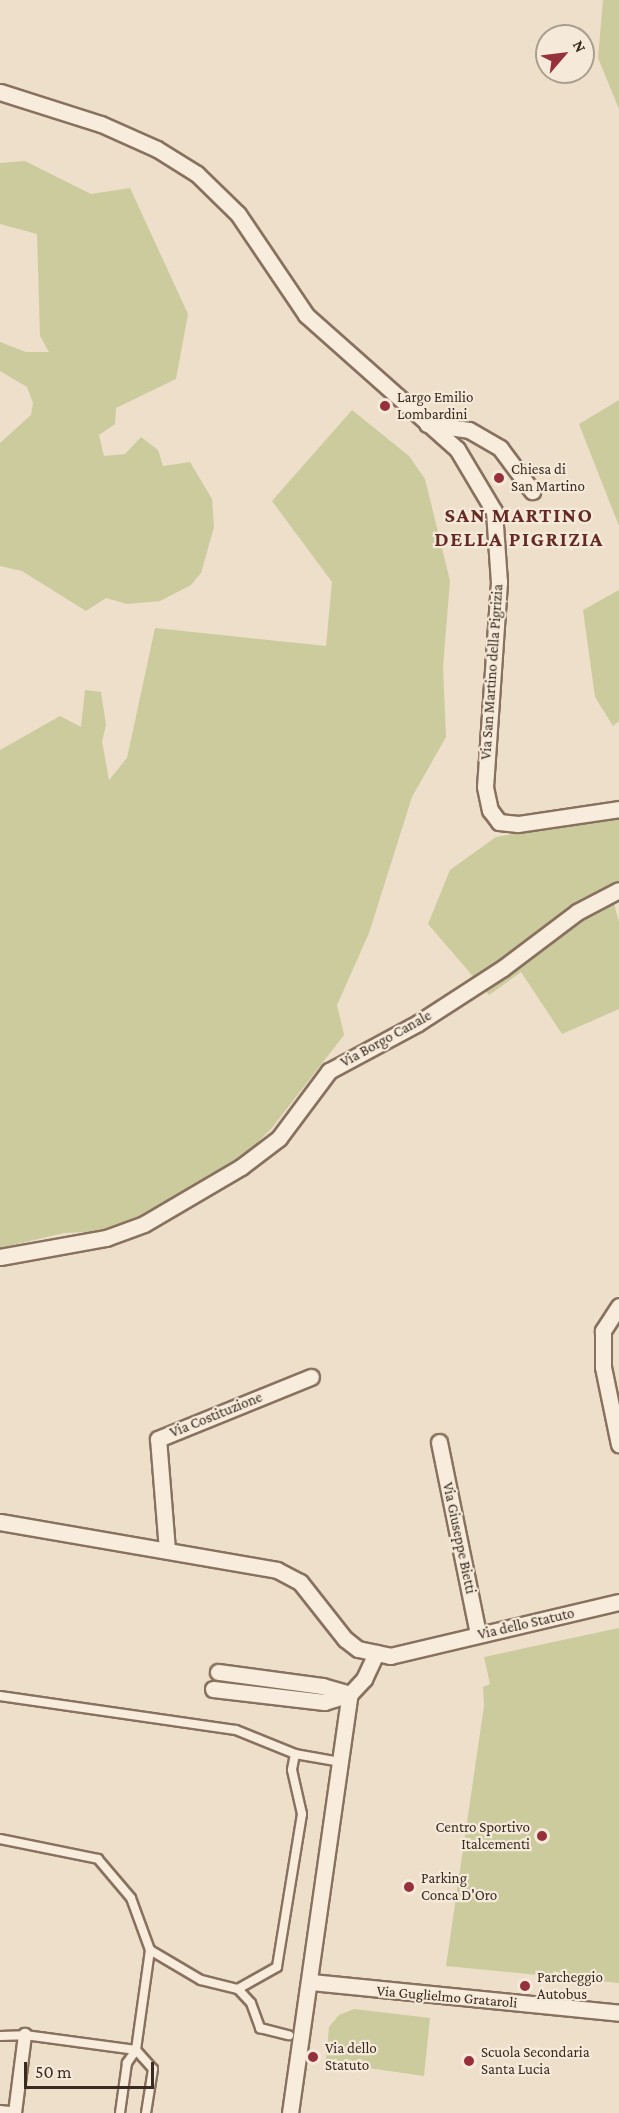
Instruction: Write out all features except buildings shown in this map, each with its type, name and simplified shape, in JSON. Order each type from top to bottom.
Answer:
[{"type":"street","name":"Via San Martino della Pigrizia","points":[[0,92],[101,124],[157,149],[197,174],[238,214],[306,315],[424,424],[457,449],[494,511],[499,582],[485,787],[490,810],[499,822],[518,824],[619,809]]},
{"type":"street","points":[[424,424],[470,430],[500,448],[532,491]]},
{"type":"street","name":"Via Borgo Canale","points":[[0,1257],[125,1231],[241,1167],[279,1138],[329,1071],[418,1023],[503,968],[577,912],[619,890]]},
{"type":"street","points":[[619,1306],[603,1331],[603,1367],[619,1444]]},
{"type":"street","name":"Via Costituzione","points":[[167,1550],[158,1438],[311,1377]]},
{"type":"street","name":"Via Giuseppe Bietti","points":[[439,1442],[478,1635]]},
{"type":"street","points":[[0,1522],[277,1570],[300,1582],[317,1599],[345,1639],[358,1649],[376,1653],[364,1679],[350,1694],[324,1702],[213,1689]]},
{"type":"street","name":"Via dello Statuto","points":[[376,1653],[390,1656],[619,1602]]},
{"type":"street","points":[[218,1672],[322,1686],[350,1694]]},
{"type":"street","points":[[290,2113],[295,2037],[310,1982],[350,1694]]},
{"type":"street","name":"Via Guglielmo Grataroli","points":[[310,1982],[619,2013]]},
{"type":"street","points":[[15,2113],[25,2035]]},
{"type":"street","points":[[0,2112],[9,2113]]},
{"type":"lane","points":[[0,1696],[236,1730],[294,1754],[341,1762]]},
{"type":"lane","points":[[238,1989],[277,1967],[302,1814],[292,1770],[294,1754]]},
{"type":"lane","points":[[0,1839],[98,1859],[131,1898],[150,1950],[136,2050],[127,2063],[120,2113]]},
{"type":"lane","points":[[150,1950],[201,1980],[238,1989],[251,2003],[260,2028],[295,2037]]},
{"type":"lane","points":[[0,2036],[25,2035],[136,2050],[153,2069],[146,2113]]},
{"type":"green space","points":[[603,0],[619,0],[619,109],[598,58]]},
{"type":"green space","points":[[25,161],[91,194],[130,188],[188,314],[176,379],[116,408],[115,424],[99,435],[104,456],[125,454],[141,437],[158,450],[163,466],[190,462],[212,499],[214,527],[201,573],[191,585],[160,601],[127,604],[106,598],[86,611],[22,571],[0,566],[0,443],[31,415],[33,403],[27,387],[0,371],[0,342],[26,352],[49,352],[40,336],[37,234],[0,224],[0,163]]},
{"type":"green space","points":[[619,400],[619,526],[579,424]]},
{"type":"green space","points":[[352,410],[409,456],[425,479],[450,581],[443,667],[446,737],[412,797],[369,933],[337,1005],[344,1035],[271,1129],[231,1169],[162,1210],[108,1231],[64,1233],[0,1248],[0,750],[60,716],[81,727],[85,690],[101,692],[106,725],[102,741],[109,780],[127,758],[155,628],[326,646],[332,582],[272,501]]},
{"type":"green space","points":[[619,590],[619,721],[613,726],[595,697],[583,610]]},
{"type":"green space","points":[[619,815],[619,885],[610,889],[619,922],[619,1009],[562,1034],[521,972],[489,995],[428,924],[450,870],[496,837]]},
{"type":"green space","name":"Centro Sportivo Italcementi","points":[[619,1628],[619,1983],[446,1966],[484,1706],[483,1687],[490,1684],[484,1657]]},
{"type":"green space","points":[[354,2009],[430,2018],[424,2076],[326,2062],[329,2027],[339,2015]]},
{"type":"place","name":"Largo Emilio Lombardini","points":[[385,406]]},
{"type":"place","name":"Chiesa di San Martino","points":[[499,478]]},
{"type":"place","name":"Centro Sportivo Italcementi","points":[[542,1836]]},
{"type":"place","name":"Parking Conca D'Oro","points":[[409,1887]]},
{"type":"place","name":"Parcheggio Autobus","points":[[525,1986]]},
{"type":"place","name":"Via dello Statuto","points":[[313,2057]]},
{"type":"place","name":"Scuola Secondaria Santa Lucia","points":[[469,2061]]},
{"type":"district","name":"SAN MARTINO DELLA PIGRIZIA","points":[[519,527]]}]
